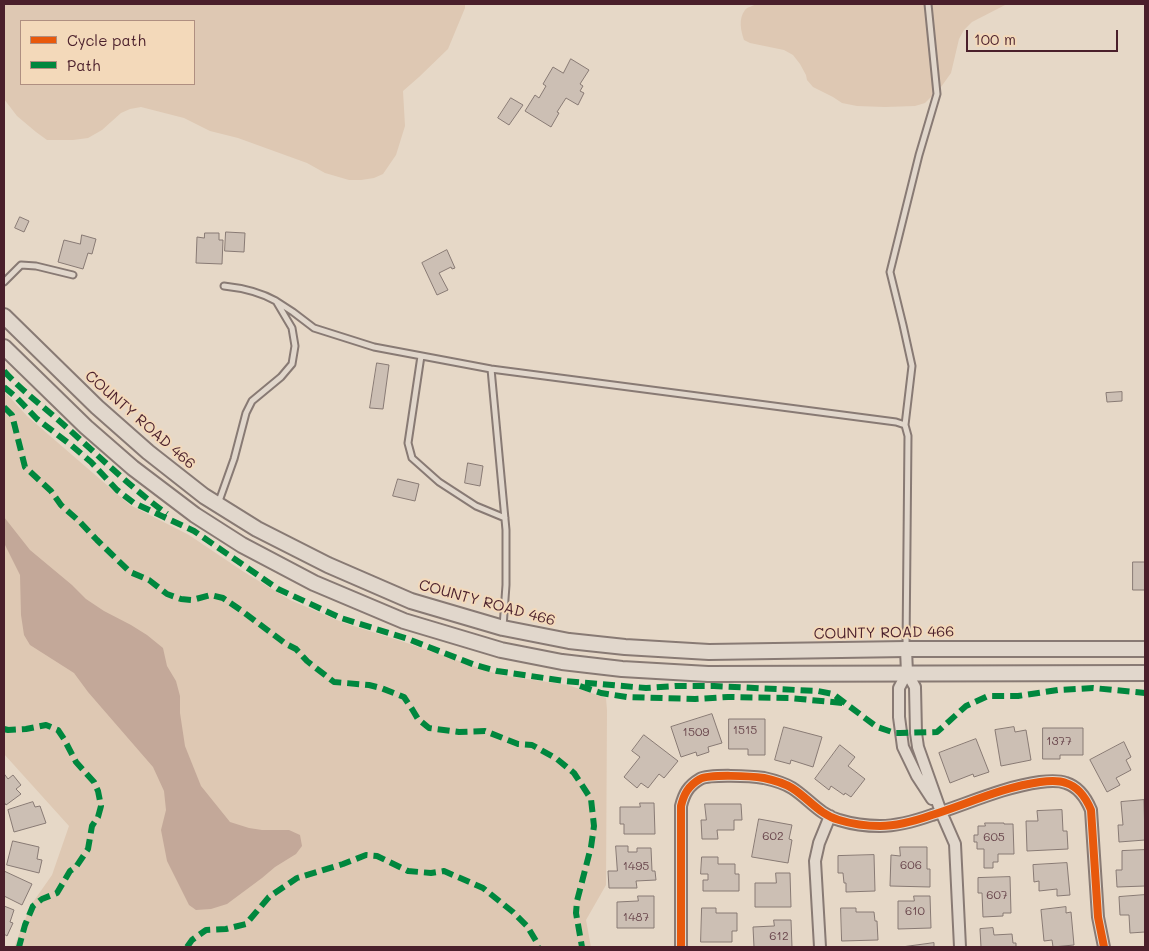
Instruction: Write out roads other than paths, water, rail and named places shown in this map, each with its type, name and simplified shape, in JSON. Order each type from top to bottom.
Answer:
[{"type":"main road","name":"COUNTY ROAD 466","points":[[4,316],[133,439],[218,505],[257,529],[328,565],[411,601],[503,628],[569,641],[625,647],[709,652],[906,649],[1145,649]]},
{"type":"main road","points":[[4,346],[86,427],[133,468],[195,515],[242,545],[314,583],[404,622],[501,650],[553,660],[622,669],[708,674],[1145,672]]},
{"type":"main road","points":[[473,641],[490,641],[499,636],[503,628]]},
{"type":"street","points":[[906,649],[907,673],[915,687],[918,747],[941,812],[955,844],[960,947]]},
{"type":"street","points":[[907,673],[899,688],[899,717],[903,747],[917,776],[941,812]]},
{"type":"street","points":[[681,947],[681,806],[684,795],[689,788],[702,778],[747,777],[765,778],[792,788],[821,812],[838,820],[882,826],[910,822],[1022,785],[1048,782],[1066,783],[1075,788],[1087,800],[1091,810],[1098,917],[1104,947]]},
{"type":"street","points":[[820,947],[815,861],[819,843],[830,816]]},
{"type":"lane","points":[[906,649],[908,436],[905,425],[912,366],[904,325],[890,272],[937,94],[928,4]]},
{"type":"lane","points":[[4,282],[21,264],[73,275]]},
{"type":"lane","points":[[224,286],[264,294],[314,328],[374,346],[421,356],[491,369],[896,422],[905,425]]},
{"type":"lane","points":[[218,505],[234,459],[246,413],[252,401],[281,377],[292,364],[295,346],[292,328],[276,301]]},
{"type":"lane","points":[[421,356],[408,443],[412,458],[439,482],[476,506],[505,518]]},
{"type":"lane","points":[[491,369],[506,530],[506,585],[503,628]]}]
